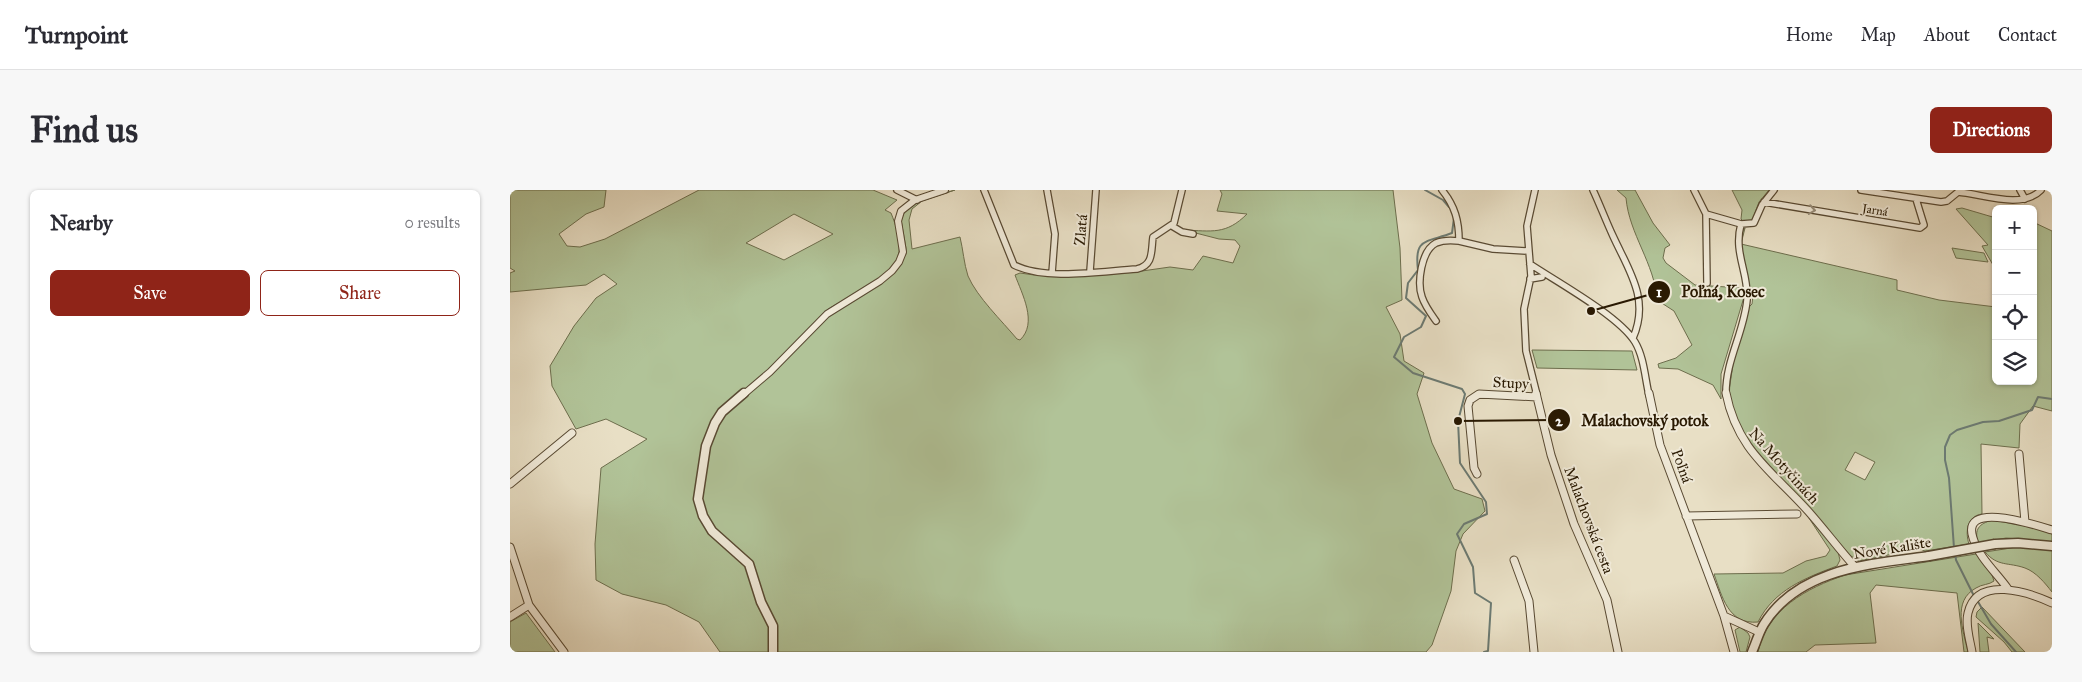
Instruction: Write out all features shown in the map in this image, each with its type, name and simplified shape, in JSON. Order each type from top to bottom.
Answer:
[{"type":"street","points":[[897,190],[917,200]]},
{"type":"street","points":[[773,652],[773,626],[761,602],[749,564],[712,531],[703,516],[698,499],[706,446],[715,423],[722,412],[770,372],[827,314],[880,281],[892,271],[899,262],[903,252],[898,221],[899,214],[906,205],[945,190]]},
{"type":"street","points":[[984,190],[1014,265],[1023,271],[1029,272],[1137,269],[1145,267],[1151,261],[1153,237],[1172,226],[1175,220],[1182,190]]},
{"type":"street","points":[[1047,190],[1055,234],[1052,272]]},
{"type":"street","name":"Zlatá","points":[[1090,271],[1096,190]]},
{"type":"street","points":[[1442,190],[1455,206],[1458,214],[1459,241]]},
{"type":"street","name":"Malachovská cesta","points":[[1535,190],[1527,226],[1530,266],[1536,275],[1526,294],[1524,334],[1526,351],[1551,454],[1570,512],[1608,600],[1618,652]]},
{"type":"street","points":[[1593,190],[1636,289],[1640,318],[1639,326],[1633,338]]},
{"type":"street","points":[[1694,190],[1706,214],[1707,283]]},
{"type":"street","points":[[1706,214],[1741,224],[1754,223],[1764,202],[1774,190]]},
{"type":"street","points":[[1861,190],[1944,202],[1960,192],[2010,199],[2025,199],[2038,195],[2041,190]]},
{"type":"street","points":[[2020,190],[2025,199]]},
{"type":"street","name":"Jarná","points":[[1764,202],[1921,228],[1924,224],[1916,199]]},
{"type":"street","name":"Na Motyčinách","points":[[1741,224],[1738,233],[1737,252],[1747,298],[1725,382],[1725,395],[1730,419],[1735,430],[1753,454],[1808,511],[1854,568]]},
{"type":"street","points":[[1172,226],[1182,232],[1193,234]]},
{"type":"street","points":[[1436,321],[1421,294],[1421,274],[1427,249],[1436,243],[1449,240],[1493,249],[1528,251]]},
{"type":"street","points":[[1530,266],[1536,275],[1555,280],[1567,287]]},
{"type":"street","name":"Poľná","points":[[1567,287],[1617,323],[1633,338],[1639,350],[1660,445],[1724,616],[1734,652]]},
{"type":"street","name":"Stupy","points":[[1477,474],[1473,459],[1468,406],[1470,400],[1479,394],[1537,397]]},
{"type":"street","points":[[510,484],[572,433]]},
{"type":"street","points":[[2019,454],[2025,522]]},
{"type":"street","points":[[1686,516],[1797,514]]},
{"type":"street","points":[[2008,589],[1978,550],[1973,540],[1971,530],[1976,521],[1988,517],[2025,522],[2052,530]]},
{"type":"street","name":"Nové Kalište","points":[[1752,652],[1759,632],[1781,600],[1798,588],[1836,572],[1996,544],[2018,542],[2052,546]]},
{"type":"street","points":[[510,548],[529,605],[564,652]]},
{"type":"street","points":[[1514,560],[1529,601],[1534,652]]},
{"type":"street","points":[[1972,652],[1968,620],[1971,605],[1981,596],[2008,589],[2028,592],[2052,603]]},
{"type":"street","points":[[510,617],[529,605]]},
{"type":"street","points":[[1724,616],[1759,632]]},
{"type":"green space","points":[[510,190],[606,190],[604,207],[586,214],[559,234],[567,246],[580,247],[605,239],[699,190],[873,190],[897,200],[885,210],[891,213],[899,240],[898,256],[894,264],[887,272],[867,287],[827,310],[831,314],[896,271],[906,254],[901,220],[906,209],[918,201],[955,190],[922,201],[912,209],[909,220],[912,249],[960,237],[968,276],[972,284],[990,309],[1020,340],[1028,325],[1028,317],[1027,308],[1015,275],[1020,273],[1034,275],[1076,274],[1142,271],[1170,267],[1193,270],[1203,256],[1233,263],[1240,246],[1235,240],[1219,239],[1184,230],[1211,231],[1225,229],[1247,214],[1217,211],[1222,194],[1220,190],[1393,190],[1400,248],[1402,300],[1386,307],[1400,334],[1404,361],[1424,373],[1417,394],[1432,443],[1454,489],[1482,499],[1485,511],[1463,534],[1456,551],[1451,591],[1432,645],[1426,652],[720,652],[699,622],[666,605],[622,594],[596,580],[595,544],[601,468],[647,439],[606,419],[576,429],[552,386],[550,366],[574,326],[596,298],[617,284],[604,274],[586,285],[510,292],[510,273],[515,271],[510,268]],"holes":[[[794,214],[833,234],[784,260],[746,243]]]},
{"type":"green space","points":[[1617,190],[1635,190],[1653,223],[1670,245],[1665,248],[1663,258],[1666,263],[1695,285],[1743,288],[1744,297],[1721,374],[1721,399],[1713,385],[1678,369],[1659,368],[1658,364],[1676,358],[1692,345],[1674,311],[1657,300],[1652,274],[1632,224],[1626,198]]},
{"type":"green space","points":[[1732,190],[1769,190],[1759,202],[1752,221],[1745,223],[1741,219],[1742,210]]},
{"type":"green space","points":[[1962,208],[1992,217],[1992,263],[1982,246],[1988,245],[1956,209]]},
{"type":"green space","points":[[2037,224],[2052,231],[2052,411],[2033,406],[2020,424],[2019,448],[1981,444],[1982,514],[1973,518],[1968,525],[1967,535],[1969,544],[1925,551],[1910,545],[1908,551],[1859,561],[1851,556],[1746,441],[1731,411],[1729,391],[1733,364],[1749,307],[1752,304],[1753,295],[1750,292],[1744,268],[1741,244],[1897,280],[1897,290],[1939,300],[1992,307],[1992,385],[2037,385]],"holes":[[[1855,452],[1875,462],[1865,480],[1845,470]]]},
{"type":"green space","points":[[1952,248],[1984,253],[1988,262],[1956,258]]},
{"type":"green space","points":[[1532,350],[1632,351],[1637,370],[1537,368]]},
{"type":"green space","points":[[1803,509],[1838,552],[1840,560],[1837,566],[1813,575],[1782,593],[1773,601],[1758,622],[1748,622],[1740,619],[1728,607],[1714,574],[1783,573],[1806,561],[1826,556],[1830,550]]},
{"type":"green space","points":[[1992,520],[2052,533],[2052,542],[2006,538],[1978,543],[1977,531],[1981,525]]},
{"type":"green space","points":[[2024,546],[2052,549],[2052,592],[2033,572],[2019,566],[1994,560],[1985,552]]},
{"type":"green space","points":[[1976,554],[1991,572],[1994,581],[1976,588],[1964,600],[1961,617],[1968,652],[1964,652],[1957,593],[1876,585],[1870,593],[1876,643],[1815,645],[1806,652],[1758,652],[1763,637],[1779,612],[1817,586],[1845,575]]},
{"type":"green space","points":[[1982,607],[2025,652],[2012,652],[2004,642],[1976,617],[1977,612]]},
{"type":"green space","points":[[526,613],[555,652],[510,652],[510,622]]},
{"type":"green space","points":[[1978,623],[1994,639],[1987,637],[1989,652],[1980,652]]},
{"type":"green space","points":[[1740,627],[1750,637],[1746,652],[1740,652],[1735,630]]},
{"type":"waterway","points":[[1425,190],[1443,200],[1449,207]]},
{"type":"waterway","points":[[1454,218],[1452,233],[1423,243],[1420,247],[1417,260],[1418,270],[1408,283],[1406,298],[1426,316],[1421,327],[1404,337],[1394,357],[1413,373],[1462,389],[1465,394],[1458,421],[1460,463],[1486,502],[1487,514],[1464,524],[1457,534],[1473,567],[1475,593],[1491,603],[1488,651],[1484,652]]},
{"type":"waterway","points":[[1954,548],[1949,478],[1945,460],[1945,447],[1950,435],[1957,430],[1983,422],[1999,421],[2032,410],[2038,397],[2052,399]]},
{"type":"waterway","points":[[1955,553],[1956,560],[1974,596]]},
{"type":"waterway","points":[[1977,600],[1991,624],[2016,652]]},
{"type":"place","name":"Poľná, Kosec","points":[[1591,311]]},
{"type":"place","name":"Malachovský potok","points":[[1458,421]]}]
